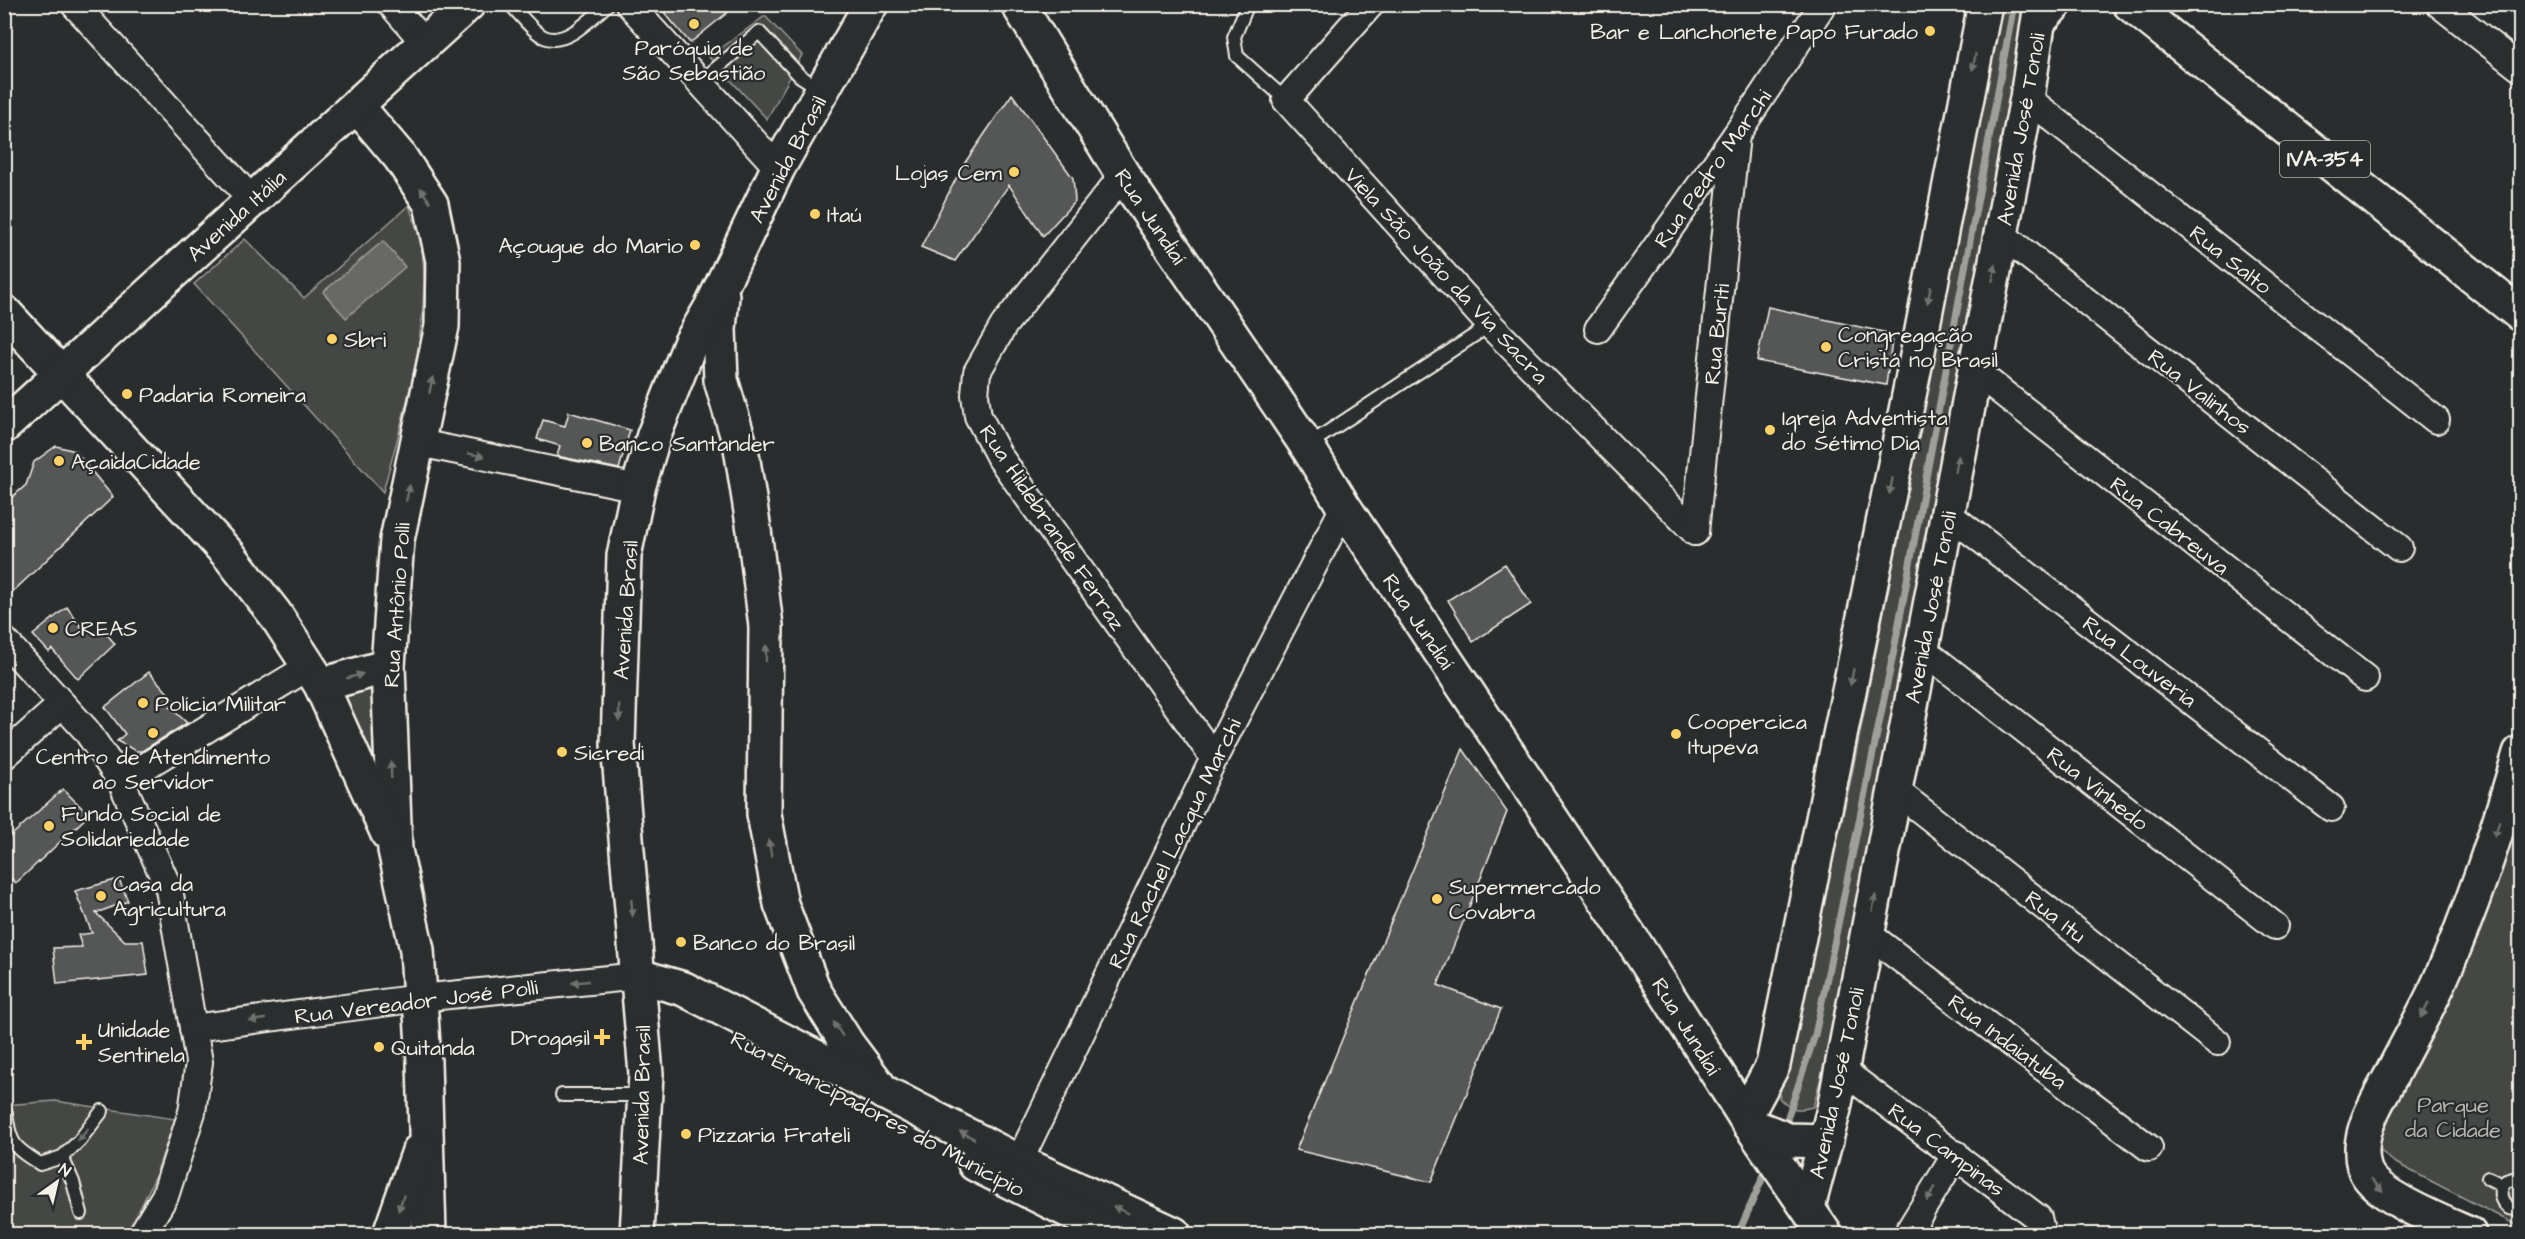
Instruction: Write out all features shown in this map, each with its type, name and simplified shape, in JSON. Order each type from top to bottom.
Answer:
[{"type":"main road","name":"Avenida Itália","points":[[4,426],[468,4]]},
{"type":"main road","name":"Avenida Brasil","points":[[637,1234],[646,1074],[618,744],[624,556],[638,488],[690,344],[723,284],[778,168],[871,4]]},
{"type":"main road","name":"Rua Jundiaí","points":[[1018,4],[1123,175],[1307,446],[1344,507],[1765,1136],[1825,1234]]},
{"type":"main road","points":[[1826,1141],[1765,1136],[1773,1065],[1917,356],[1985,4]]},
{"type":"main road","name":"IVA-354","points":[[2130,4],[2520,314]]},
{"type":"main road","name":"Avenida José Tonoli","points":[[1808,1207],[1842,1070],[2027,98],[2046,9]]},
{"type":"main road","name":"Rua Antônio Polli","points":[[357,105],[400,157],[431,204],[443,261],[442,326],[397,540],[388,666],[395,850],[417,950],[429,1234]]},
{"type":"main road","name":"Rua Emancipadores do Município","points":[[723,284],[719,329],[721,380],[741,448],[766,626],[764,814],[781,904],[814,991],[848,1045],[884,1093]]},
{"type":"main road","points":[[4,312],[229,555],[275,614],[315,676],[395,850]]},
{"type":"main road","points":[[666,406],[695,378],[721,380]]},
{"type":"main road","points":[[315,676],[388,666]]},
{"type":"main road","points":[[2469,1234],[2387,1196],[2364,1169],[2362,1137],[2372,1111],[2438,985],[2493,845],[2520,753]]},
{"type":"main road","name":"Rua Emancipadores do Município","points":[[639,986],[684,989],[884,1093],[1115,1234]]},
{"type":"main road","name":"Rua Emancipadores do Município","points":[[639,986],[1014,1172],[1174,1234]]},
{"type":"main road","name":"Rua Antônio Polli","points":[[390,1234],[426,1133]]},
{"type":"street","points":[[74,4],[252,200]]},
{"type":"street","points":[[391,4],[425,43]]},
{"type":"street","points":[[629,4],[778,168]]},
{"type":"street","points":[[1286,100],[1371,4]]},
{"type":"street","name":"Rua Pedro Marchi","points":[[1598,329],[1736,135],[1823,4]]},
{"type":"street","points":[[2439,4],[2520,69]]},
{"type":"street","name":"Rua Salto","points":[[2027,98],[2436,420]]},
{"type":"street","name":"Viela São João da Via Sacra","points":[[1286,100],[1490,325],[1695,532]]},
{"type":"street","name":"Rua Buriti","points":[[1695,532],[1736,135]]},
{"type":"street","name":"Rua Hildebrande Ferraz","points":[[1123,175],[1004,325],[977,372],[975,395],[978,416],[999,456],[1214,758]]},
{"type":"street","name":"Rua Valinhos","points":[[2001,234],[2399,548]]},
{"type":"street","name":"Rua Cabreuva","points":[[1975,371],[2365,678]]},
{"type":"street","points":[[419,442],[638,488]]},
{"type":"street","name":"Rua Rachel Lacqua Marchi","points":[[1014,1172],[1214,758],[1344,507]]},
{"type":"street","name":"Rua Louveria","points":[[1948,514],[2331,808]]},
{"type":"street","points":[[4,640],[86,730],[121,781],[169,889],[199,1062],[192,1112],[165,1196],[142,1234]]},
{"type":"street","name":"Rua Vinhedo","points":[[1922,649],[2275,926]]},
{"type":"street","points":[[121,781],[315,676]]},
{"type":"street","points":[[4,756],[62,704]]},
{"type":"street","name":"Rua Itu","points":[[1895,790],[2217,1042]]},
{"type":"street","name":"Rua Indaiatuba","points":[[1868,934],[2149,1148]]},
{"type":"street","name":"Rua Vereador José Polli","points":[[193,1028],[420,998],[639,986]]},
{"type":"street","name":"Rua Campinas","points":[[1842,1070],[2038,1218],[2042,1234]]},
{"type":"street","points":[[1907,1234],[1956,1154]]},
{"type":"lane","points":[[510,4],[542,36],[554,40],[566,37],[608,4]]},
{"type":"lane","name":"Viela São João da Via Sacra","points":[[1248,4],[1234,37],[1237,56],[1286,100]]},
{"type":"lane","points":[[700,82],[759,32],[800,76],[822,90]]},
{"type":"lane","points":[[1307,446],[1490,325]]},
{"type":"lane","points":[[562,1095],[644,1095]]},
{"type":"lane","points":[[6,1113],[10,1138],[24,1153],[40,1164],[62,1157],[79,1141],[102,1112]]},
{"type":"lane","points":[[62,1157],[73,1182],[81,1212]]},
{"type":"lane","points":[[2520,1177],[2511,1178],[2502,1185],[2500,1195],[2505,1205],[2514,1210],[2520,1210]]},
{"type":"lane","points":[[2488,1178],[2502,1185]]},
{"type":"green space","points":[[2000,5],[2028,5],[2025,29],[1850,947],[1813,1107],[1795,1108],[1779,1098],[1851,779],[1959,228]]},
{"type":"green space","points":[[765,16],[802,55],[767,119],[709,57]]},
{"type":"green space","name":"Sbri","points":[[409,205],[422,252],[424,288],[422,317],[413,376],[383,492],[194,284],[245,239],[304,298]]},
{"type":"green space","points":[[375,680],[377,768],[333,693]]},
{"type":"green space","name":"Parque da Cidade","points":[[2520,790],[2520,1227],[2394,1162],[2380,1150],[2376,1141]]},
{"type":"green space","points":[[55,1101],[175,1119],[155,1177],[128,1234],[5,1234],[5,1105]]},
{"type":"shaded area","points":[[383,241],[405,267],[346,318],[323,292]]},
{"type":"building","name":"Paróquia de São Sebastião","points":[[657,4],[738,4],[690,43]]},
{"type":"building","name":"Lojas Cem","points":[[1012,94],[1073,178],[1075,201],[1043,236],[1009,185],[955,261],[921,247],[962,167]]},
{"type":"building","name":"Congregação Cristá no Brasil","points":[[1768,307],[1893,334],[1886,385],[1757,361]]},
{"type":"building","name":"Banco Santander","points":[[569,412],[630,430],[619,469],[557,456],[560,446],[537,439],[543,420],[565,426]]},
{"type":"building","points":[[56,446],[75,451],[113,497],[4,600],[4,504],[26,485],[34,462]]},
{"type":"building","points":[[1505,564],[1531,604],[1473,642],[1448,600]]},
{"type":"building","points":[[67,607],[84,631],[106,633],[115,644],[78,679],[52,649],[49,652],[33,635]]},
{"type":"building","points":[[149,672],[177,703],[170,707],[187,723],[142,751],[136,751],[117,741],[125,734],[105,707]]},
{"type":"building","name":"Supermercado Covabra","points":[[1463,749],[1507,812],[1438,985],[1501,1009],[1431,1182],[1296,1150]]},
{"type":"building","name":"Fundo Social de Solidariedade","points":[[63,789],[89,815],[16,883],[4,871],[4,842]]},
{"type":"building","points":[[119,879],[128,901],[96,913],[125,941],[143,941],[148,975],[57,984],[53,948],[82,947],[78,935],[92,933],[75,891]]},
{"type":"waterway","points":[[1783,1131],[1815,1035],[1840,915],[1894,650],[2014,4]]},
{"type":"waterway","points":[[1738,1234],[1767,1168]]},
{"type":"place","name":"Paróquia de São Sebastião","points":[[694,24]]},
{"type":"place","name":"Bar e Lanchonete Papo Furado","points":[[1930,31]]},
{"type":"place","name":"Lojas Cem","points":[[1014,172]]},
{"type":"place","name":"Itaú","points":[[815,214]]},
{"type":"place","name":"Açougue do Mario","points":[[695,245]]},
{"type":"place","name":"Sbri","points":[[332,339]]},
{"type":"place","name":"Congregação Cristá no Brasil","points":[[1826,347]]},
{"type":"place","name":"Padaria Romeira","points":[[127,394]]},
{"type":"place","name":"Igreja Adventista do Sétimo Dia","points":[[1770,430]]},
{"type":"place","name":"Banco Santander","points":[[587,443]]},
{"type":"place","name":"AçaidaCidade","points":[[59,461]]},
{"type":"place","name":"CREAS","points":[[53,628]]},
{"type":"place","name":"Polícia Militar","points":[[143,703]]},
{"type":"place","name":"Centro de Atendimento ao Servidor","points":[[153,733]]},
{"type":"place","name":"Coopercica Itupeva","points":[[1676,734]]},
{"type":"place","name":"Sicredi","points":[[562,752]]},
{"type":"place","name":"Fundo Social de Solidariedade","points":[[49,826]]},
{"type":"place","name":"Casa da Agricultura","points":[[101,896]]},
{"type":"place","name":"Supermercado Covabra","points":[[1437,899]]},
{"type":"place","name":"Banco do Brasil","points":[[681,942]]},
{"type":"place","name":"Drogasil","points":[[602,1037]]},
{"type":"place","name":"Unidade Sentinela","points":[[84,1042]]},
{"type":"place","name":"Quitanda","points":[[379,1047]]},
{"type":"place","name":"Pizzaria Frateli","points":[[686,1134]]}]
